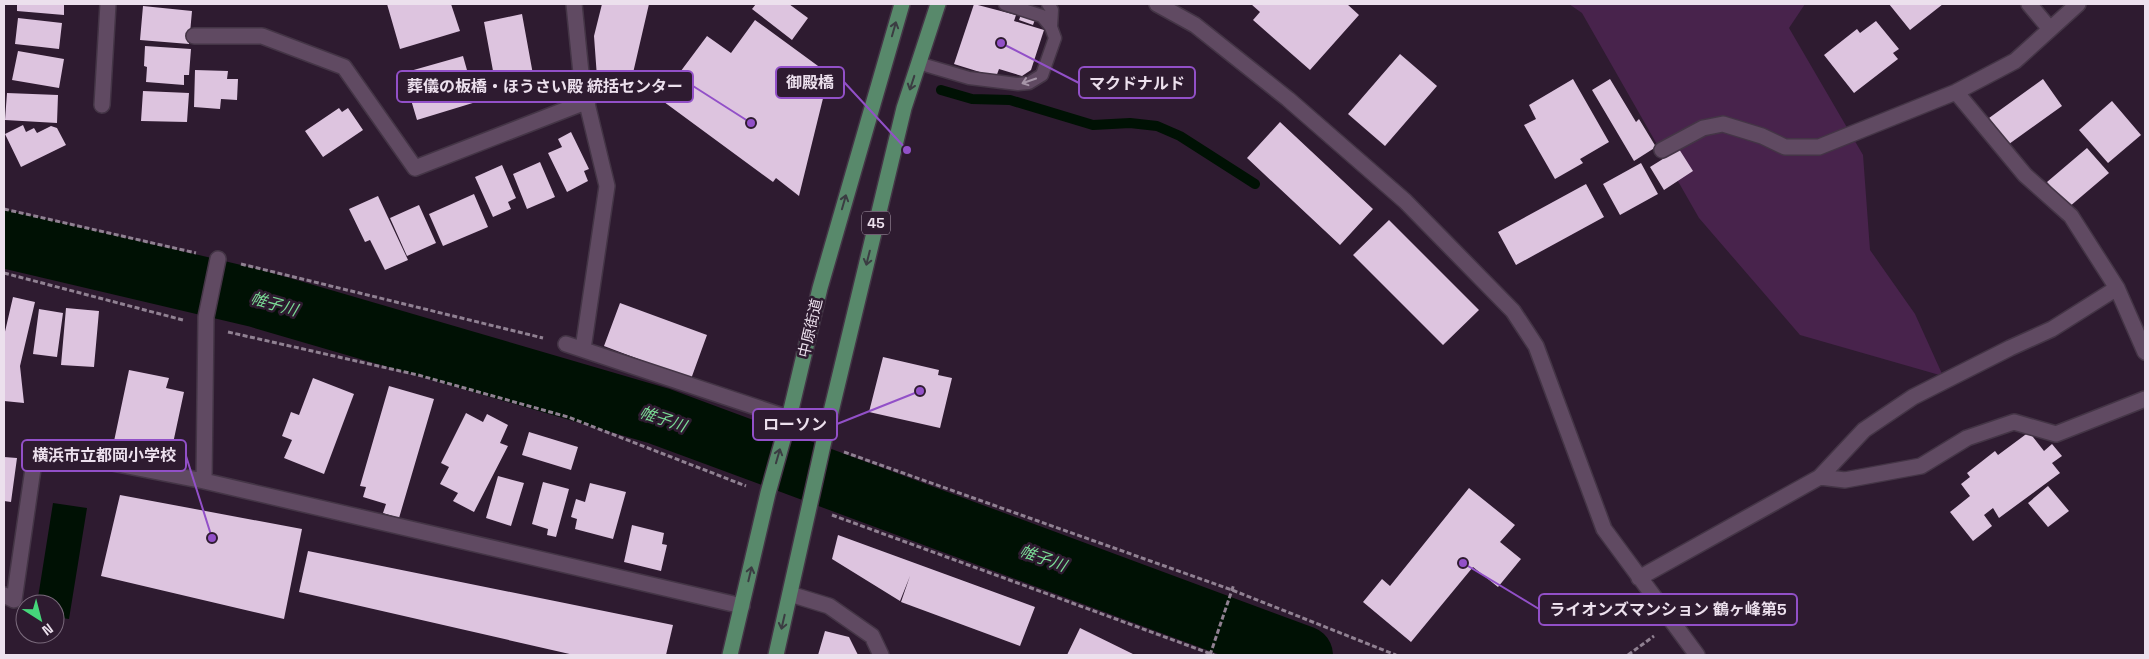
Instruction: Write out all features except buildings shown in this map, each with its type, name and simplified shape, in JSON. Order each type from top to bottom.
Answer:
[{"type":"main road","name":"中原街道","points":[[730,655],[768,493],[789,418],[820,288],[902,4]]},
{"type":"main road","name":"45","points":[[776,655],[823,445],[904,108],[938,4]]},
{"type":"street","points":[[102,105],[108,4]]},
{"type":"street","points":[[574,4],[582,83],[588,101],[607,186],[583,349]]},
{"type":"street","points":[[1158,4],[1195,25],[1295,106],[1405,201],[1513,311],[1536,346],[1604,529],[1697,655]]},
{"type":"street","points":[[2029,4],[2050,30]]},
{"type":"street","points":[[1662,150],[1703,128],[1723,124],[1762,136],[1785,147],[1819,147],[1956,92],[2015,61],[2078,4]]},
{"type":"street","points":[[194,36],[262,36],[344,68],[415,168],[588,101]]},
{"type":"street","points":[[1956,92],[2025,175],[2071,216],[2117,288],[2145,352]]},
{"type":"street","points":[[204,481],[206,322],[217,263]]},
{"type":"street","points":[[1639,578],[1820,477],[1864,430],[1913,397],[2052,329],[2117,288]]},
{"type":"street","points":[[566,344],[789,418]]},
{"type":"street","points":[[1820,477],[1845,480],[1921,466],[1967,438],[2014,422],[2056,434],[2145,399]]},
{"type":"street","points":[[4,596],[14,600],[36,448],[204,481],[742,606]]},
{"type":"street","points":[[790,594],[829,606],[872,636],[881,655]]},
{"type":"lane","points":[[918,64],[968,78],[1029,83],[1042,75],[1055,38],[1051,27],[1042,16],[1005,4]]},
{"type":"lane","points":[[1048,4],[1052,10],[1051,27]]},
{"type":"path","points":[[4,210],[217,263],[566,344]]},
{"type":"path","points":[[4,273],[418,375],[568,417],[729,480],[768,493]]},
{"type":"path","points":[[823,445],[1232,590],[1396,655]]},
{"type":"path","points":[[810,507],[1212,655],[1234,584]]},
{"type":"path","points":[[1628,655],[1674,622]]},
{"type":"shaded area","points":[[1569,4],[1805,4],[1789,28],[1863,155],[1870,250],[1915,314],[1943,376],[1800,335],[1699,218],[1582,13]]},
{"type":"shaded area","points":[[53,503],[87,508],[69,619],[65,618],[65,594],[39,594]]},
{"type":"waterway","points":[[941,90],[972,99],[1010,100],[1093,125],[1130,123],[1157,126],[1180,136],[1255,184]]},
{"type":"waterway","name":"帷子川","points":[[4,239],[255,298],[659,416],[1304,655]]},
{"type":"place","name":"マクドナルド","points":[[1001,43]]},
{"type":"place","name":"葬儀の板橋・ほうさい殿 統括センター","points":[[751,123]]},
{"type":"place","name":"御殿橋","points":[[907,150]]},
{"type":"place","name":"ローソン","points":[[920,391]]},
{"type":"place","name":"横浜市立都岡小学校","points":[[212,538]]},
{"type":"place","name":"ライオンズマンション 鶴ヶ峰第5","points":[[1463,563]]}]
